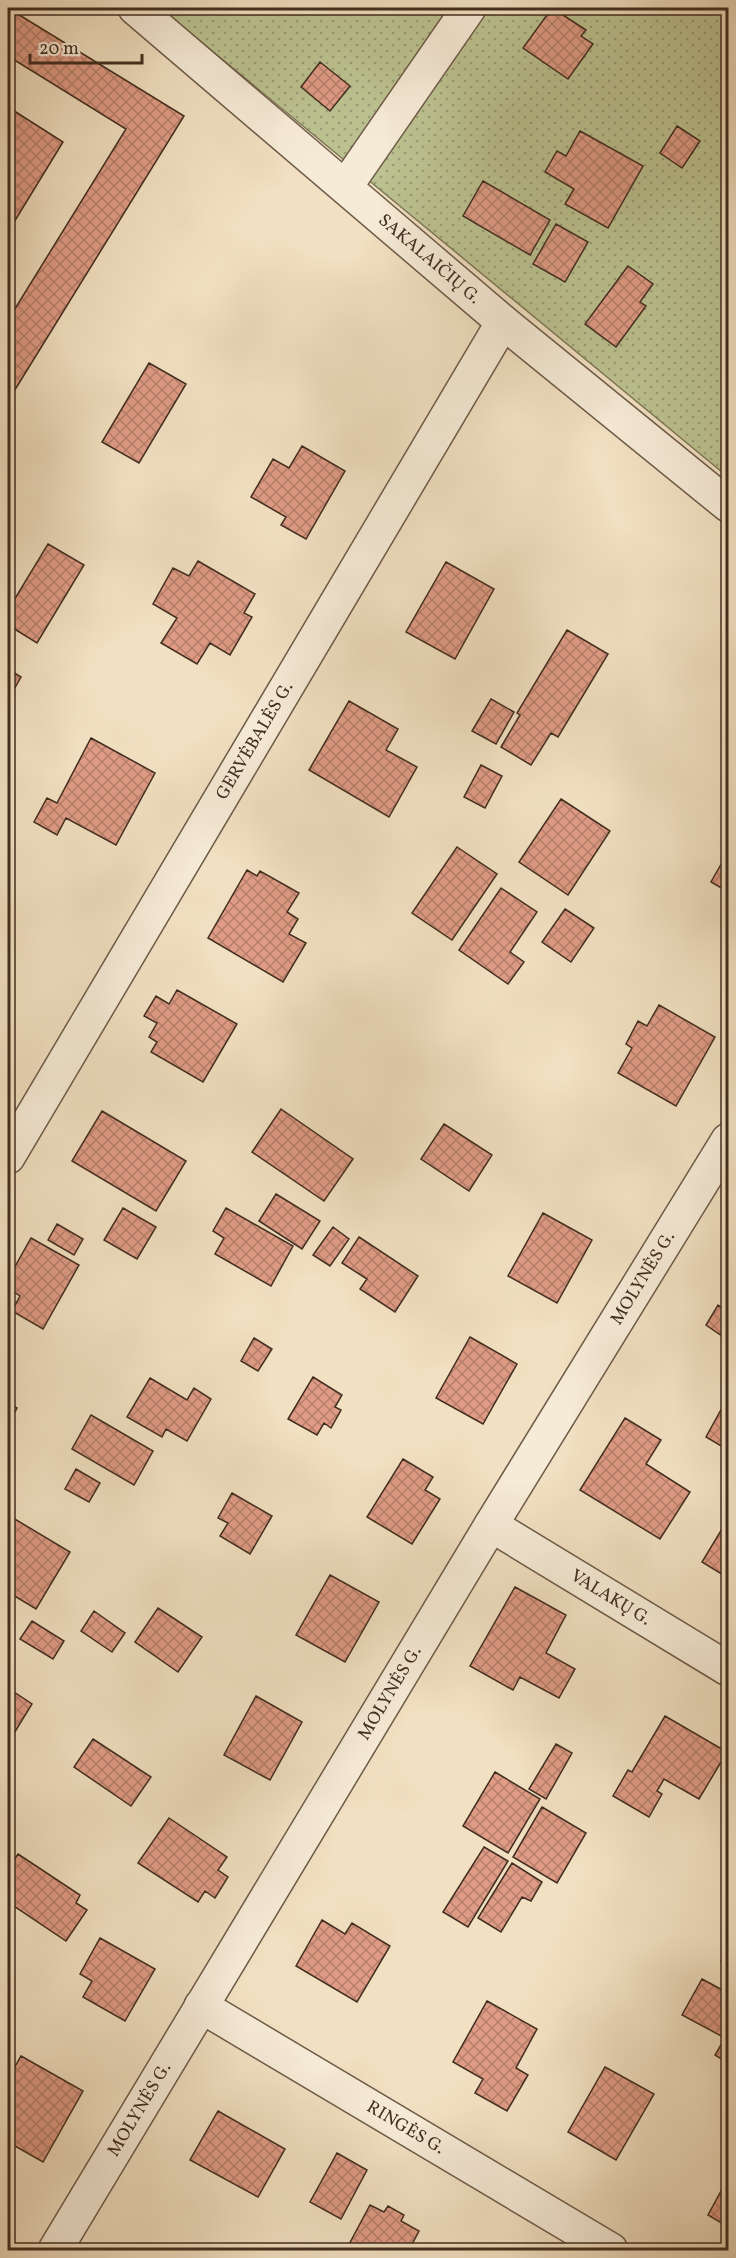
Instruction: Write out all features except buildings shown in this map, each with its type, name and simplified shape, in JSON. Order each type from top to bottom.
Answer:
[{"type":"street","name":"SAKALAIČIŲ G.","points":[[135,8],[503,322],[724,490]]},
{"type":"street","points":[[346,186],[469,8]]},
{"type":"street","name":"GERVĖBALĖS G.","points":[[8,1157],[503,322]]},
{"type":"street","name":"MOLYNĖS G.","points":[[55,2250],[491,1525],[729,1140]]},
{"type":"street","name":"VALAKŲ G.","points":[[491,1525],[729,1669]]},
{"type":"street","name":"RINGĖS G.","points":[[201,2006],[611,2250]]},
{"type":"green space","points":[[160,8],[728,8],[728,477]]}]
